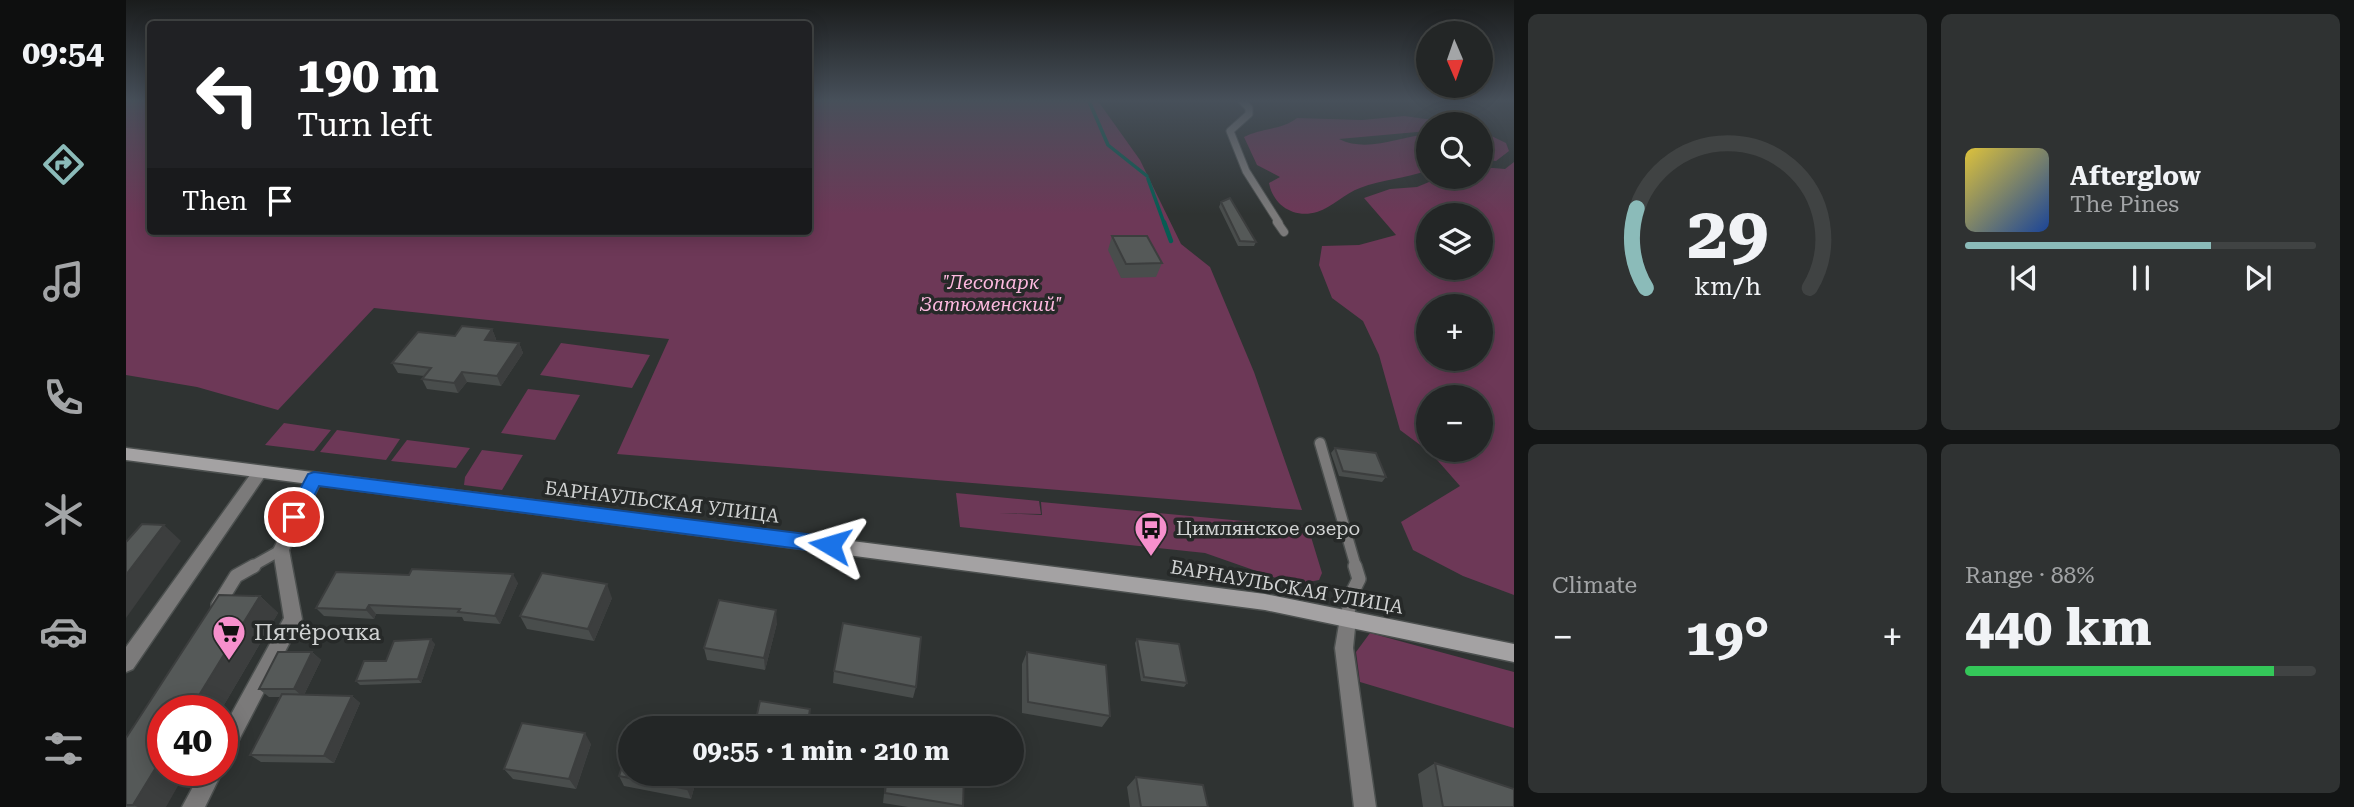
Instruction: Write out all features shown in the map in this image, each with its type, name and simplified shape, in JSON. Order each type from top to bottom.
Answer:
[{"type":"street","name":"БАРНАУЛЬСКАЯ УЛИЦА","points":[[126,454],[1162,587],[1348,618],[1514,653]]},
{"type":"street","points":[[126,663],[260,472]]},
{"type":"street","points":[[238,722],[293,619],[281,550],[314,479]]},
{"type":"street","points":[[1348,618],[1344,649],[1365,807]]},
{"type":"street","points":[[193,807],[204,786]]},
{"type":"lane","points":[[1233,139],[1246,171],[1284,232]]},
{"type":"lane","points":[[1320,443],[1359,579],[1352,593],[1348,618]]},
{"type":"lane","points":[[208,622],[236,576],[281,550]]},
{"type":"green space","name":"\"Лесопарк Затюменский\"","points":[[126,139],[147,139],[147,235],[812,235],[812,139],[1125,139],[1140,160],[1181,244],[1210,267],[1254,372],[1302,510],[617,454],[669,339],[374,308],[278,410],[197,387],[126,375]]},
{"type":"green space","points":[[1245,139],[1343,139],[1339,139],[1361,145],[1416,139],[1416,174],[1360,188],[1317,212],[1300,214],[1280,204],[1269,183],[1280,177],[1257,165]]},
{"type":"green space","points":[[1493,139],[1506,143],[1509,151],[1493,161]]},
{"type":"green space","points":[[1514,162],[1514,595],[1463,576],[1413,550],[1401,522],[1460,486],[1439,462],[1493,462],[1493,385],[1416,385],[1416,442],[1400,430],[1379,355],[1363,321],[1332,298],[1319,265],[1322,246],[1359,245],[1396,235],[1364,198],[1390,189],[1416,187],[1493,189],[1493,168],[1505,169]]},
{"type":"green space","points":[[561,343],[650,355],[632,388],[540,375]]},
{"type":"green space","points":[[528,389],[580,395],[555,440],[501,433]]},
{"type":"green space","points":[[284,423],[331,430],[314,451],[265,445]]},
{"type":"green space","points":[[337,430],[400,439],[386,460],[320,452]]},
{"type":"green space","points":[[407,440],[470,448],[456,468],[391,461]]},
{"type":"green space","points":[[482,450],[523,455],[502,490],[464,485],[465,477]]},
{"type":"green space","points":[[956,493],[1039,501],[1041,514],[999,513],[1042,515],[1041,502],[1308,527],[1322,573],[1319,580],[1309,582],[1276,578],[1205,553],[960,527]]},
{"type":"green space","points":[[1370,633],[1514,672],[1514,728],[1360,682],[1356,652]]},
{"type":"building","points":[[1230,198],[1256,242],[1240,241],[1221,202]]},
{"type":"building","points":[[1112,236],[1147,236],[1162,263],[1126,264]]},
{"type":"building","points":[[462,326],[492,329],[485,340],[519,343],[497,376],[462,372],[454,383],[422,379],[431,368],[392,363],[418,332],[455,336]]},
{"type":"building","points":[[1335,448],[1376,453],[1386,477],[1343,471]]},
{"type":"building","points":[[142,524],[164,525],[126,575],[126,542]]},
{"type":"building","points":[[412,569],[513,574],[495,616],[458,612],[460,609],[369,605],[366,610],[316,608],[336,572],[409,575]]},
{"type":"building","points":[[542,573],[607,584],[588,629],[520,616]]},
{"type":"building","points":[[219,595],[260,596],[199,695],[154,695]]},
{"type":"building","points":[[719,600],[776,610],[764,658],[704,648]]},
{"type":"building","points":[[843,623],[921,637],[916,687],[834,671]]},
{"type":"building","points":[[431,639],[418,679],[356,681],[364,661],[386,661],[394,641]]},
{"type":"building","points":[[1137,639],[1179,644],[1187,683],[1144,677]]},
{"type":"building","points":[[278,652],[312,652],[294,689],[259,689]]},
{"type":"building","points":[[1027,652],[1106,665],[1110,716],[1028,702]]},
{"type":"building","points":[[282,694],[352,696],[324,756],[250,755]]},
{"type":"building","points":[[760,701],[810,709],[809,716],[757,716]]},
{"type":"building","points":[[147,706],[147,782],[133,805],[126,805],[126,738]]},
{"type":"building","points":[[522,723],[585,733],[569,779],[504,769]]},
{"type":"building","points":[[1435,763],[1514,789],[1514,807],[1443,807]]},
{"type":"building","points":[[1136,777],[1203,785],[1208,807],[1141,807]]},
{"type":"building","points":[[886,786],[964,786],[963,806],[885,793]]},
{"type":"waterway","points":[[1105,139],[1108,145],[1147,176]]},
{"type":"waterway","points":[[1148,179],[1164,223]]},
{"type":"waterway","points":[[1164,222],[1171,241]]},
{"type":"place","name":"Цимлянское озеро","points":[[1151,558]]},
{"type":"place","name":"Пятёрочка","points":[[229,662]]},
{"type":"route","points":[[294,517],[314,479],[830,545]]}]
